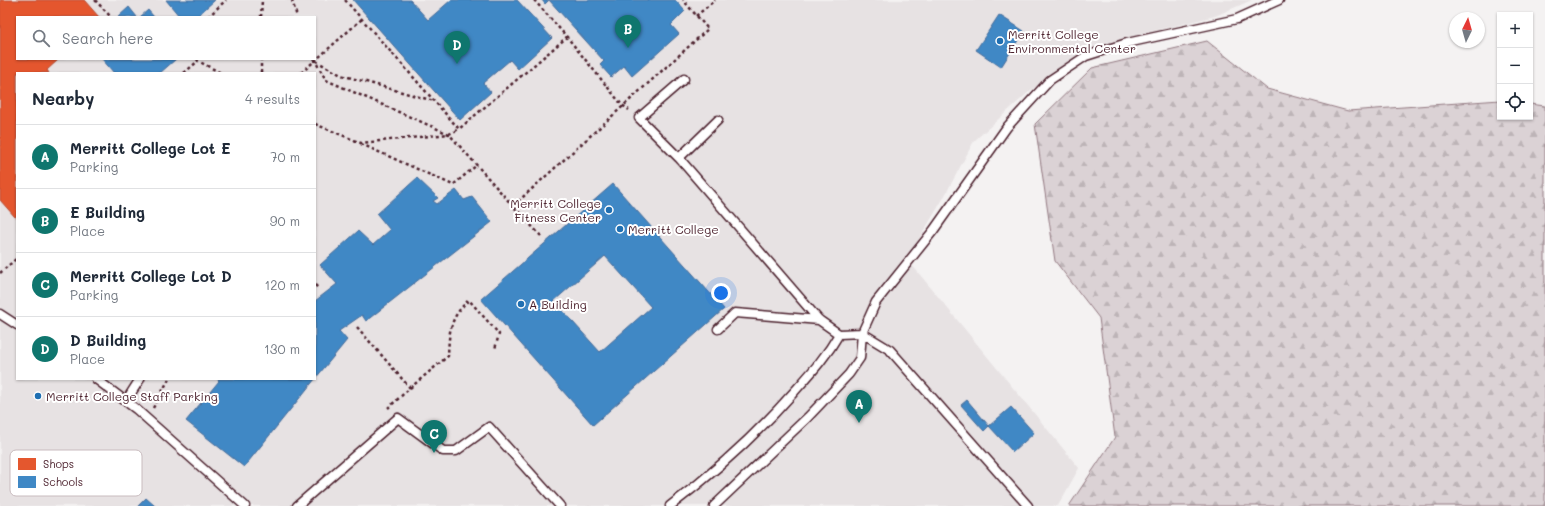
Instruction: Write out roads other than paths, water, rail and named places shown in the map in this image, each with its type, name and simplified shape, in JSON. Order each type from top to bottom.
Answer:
[{"type":"lane","points":[[714,506],[808,418],[850,374],[860,358],[862,333],[876,302],[933,231],[1007,127],[1050,80],[1086,56],[1127,43],[1237,18],[1279,0]]},
{"type":"lane","points":[[684,79],[639,118],[679,158],[819,320],[840,334],[862,333],[890,350],[1028,506]]},
{"type":"lane","points":[[679,158],[718,120]]},
{"type":"lane","points":[[718,329],[735,313],[819,320]]},
{"type":"lane","points":[[0,314],[16,324]]},
{"type":"lane","points":[[670,506],[697,485],[769,421],[826,356],[840,334]]},
{"type":"lane","points":[[97,380],[126,401],[245,506]]},
{"type":"lane","points":[[126,401],[139,380]]},
{"type":"lane","points":[[297,506],[398,418],[443,450],[456,451],[489,427],[560,506]]},
{"type":"place","name":"Merritt College Environmental Center","points":[[1000,41]]},
{"type":"place","name":"E Building","points":[[628,48]]},
{"type":"place","name":"D Building","points":[[457,64]]},
{"type":"place","name":"Merritt College Fitness Center","points":[[609,210]]},
{"type":"place","name":"Merritt College","points":[[620,229]]},
{"type":"place","name":"A Building","points":[[521,304]]},
{"type":"place","name":"Merritt College Staff Parking","points":[[38,396]]},
{"type":"place","name":"Merritt College Lot E","points":[[859,423]]},
{"type":"place","name":"Merritt College Lot D","points":[[434,453]]}]
